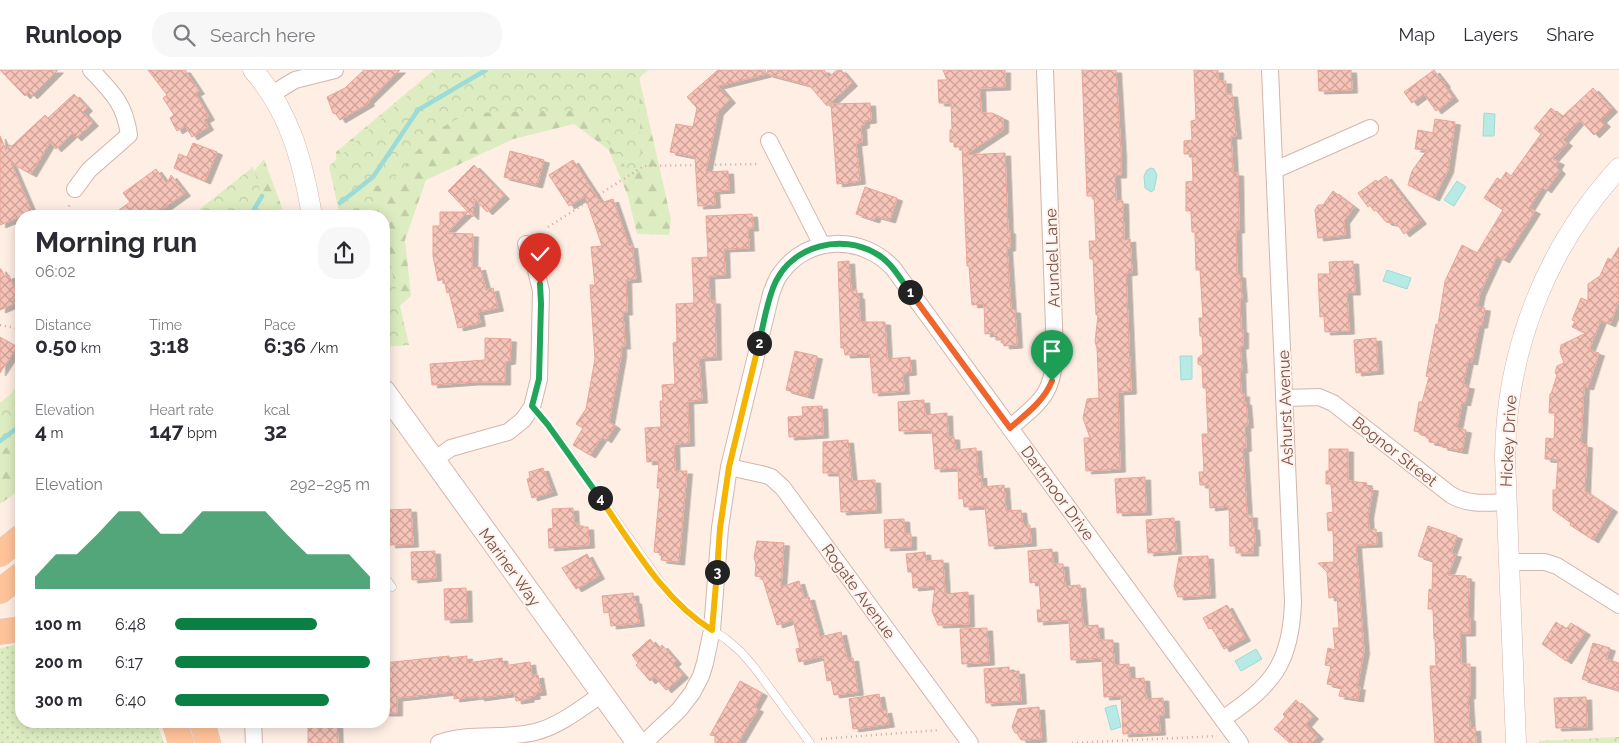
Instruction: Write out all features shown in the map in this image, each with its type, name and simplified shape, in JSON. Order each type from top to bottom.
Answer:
[{"type":"main road","name":"Mariner Way","points":[[390,399],[638,743]]},
{"type":"main road","points":[[0,554],[15,542]]},
{"type":"main road","points":[[0,592],[15,580]]},
{"type":"main road","points":[[0,632],[15,630]]},
{"type":"main road","points":[[176,728],[181,743]]},
{"type":"main road","points":[[204,728],[208,743]]},
{"type":"street","points":[[75,190],[88,170],[129,135],[127,117],[119,102],[92,70]]},
{"type":"street","points":[[253,70],[272,94],[286,118],[292,134],[311,210]]},
{"type":"street","points":[[272,94],[295,80],[335,70]]},
{"type":"street","name":"Arundel Lane","points":[[1010,428],[1048,391],[1054,369],[1055,346],[1044,70]]},
{"type":"street","name":"Ashurst Avenue","points":[[1224,718],[1260,692],[1274,676],[1285,656],[1290,636],[1293,602],[1270,70]]},
{"type":"street","points":[[1275,170],[1370,128]]},
{"type":"street","points":[[769,141],[822,245]]},
{"type":"street","name":"Hickey Drive","points":[[1516,743],[1505,450],[1507,414],[1514,370],[1526,327],[1545,278],[1565,240],[1588,205],[1619,168]]},
{"type":"street","name":"Dartmoor Drive","points":[[644,743],[672,719],[692,693],[705,663],[712,630],[720,528],[729,467],[771,294],[781,272],[797,257],[806,251],[833,243],[856,245],[875,252],[884,259],[1224,718],[1240,743]]},
{"type":"street","points":[[434,460],[451,448],[508,432],[524,420],[532,406],[538,386],[541,298],[535,266],[526,244]]},
{"type":"street","name":"Bognor Street","points":[[1285,398],[1319,397],[1333,403],[1460,500],[1477,503],[1506,502]]},
{"type":"street","name":"Rogate Avenue","points":[[729,467],[765,475],[782,488],[970,743]]},
{"type":"street","points":[[1508,562],[1536,561],[1556,566],[1619,605]]},
{"type":"street","points":[[439,743],[462,737],[521,734],[536,738],[602,694]]},
{"type":"street","points":[[253,728],[254,743]]},
{"type":"lane","points":[[532,406],[556,436],[667,591],[691,616],[735,647],[754,667],[809,741]]},
{"type":"path","points":[[548,227],[644,166],[759,164]]},
{"type":"path","points":[[0,325],[15,328]]},
{"type":"path","points":[[809,741],[944,730]]},
{"type":"path","points":[[1072,743],[1218,736]]},
{"type":"green space","points":[[434,70],[649,70],[639,77],[671,219],[669,235],[637,234],[628,196],[609,150],[574,124],[513,139],[426,180],[405,240],[411,296],[393,312],[390,310],[390,210],[345,210],[337,178],[336,152]]},
{"type":"green space","points":[[436,70],[645,70],[639,77],[641,170],[632,176],[584,110],[468,113],[439,129],[390,182],[372,187],[378,210],[339,210],[329,166]]},
{"type":"green space","points":[[264,159],[283,210],[217,210],[232,198]]},
{"type":"green space","points":[[253,167],[266,210],[199,210]]},
{"type":"green space","points":[[390,263],[409,345],[390,347]]},
{"type":"green space","points":[[15,388],[15,493],[0,504],[0,403],[12,393]]},
{"type":"green space","points":[[15,388],[15,441],[0,452],[0,403],[12,393]]},
{"type":"green space","points":[[15,645],[15,728],[159,728],[164,743],[0,743],[0,648]]},
{"type":"green space","points":[[1619,737],[1619,743],[1539,743],[1539,741]]},
{"type":"water","points":[[1484,113],[1495,114],[1494,136],[1483,136]]},
{"type":"water","points":[[1154,169],[1157,175],[1154,190],[1151,192],[1145,188],[1144,176],[1147,170]]},
{"type":"water","points":[[1457,181],[1466,187],[1454,206],[1444,200]]},
{"type":"water","points":[[1387,270],[1411,278],[1407,289],[1383,281]]},
{"type":"water","points":[[1180,356],[1192,356],[1192,379],[1181,380]]},
{"type":"water","points":[[1256,649],[1262,659],[1241,671],[1235,661]]},
{"type":"water","points":[[1116,705],[1121,727],[1111,730],[1105,708]]},
{"type":"building","points":[[0,70],[58,70],[32,96],[28,92],[25,96]]},
{"type":"building","points":[[148,70],[185,70],[199,91],[195,93],[209,117],[204,120],[208,127],[192,137],[185,126],[177,131],[170,118],[174,115],[163,98],[167,95]]},
{"type":"building","points":[[364,70],[400,70],[368,101],[369,103],[340,120],[333,113],[327,97],[345,88]]},
{"type":"building","points":[[718,70],[765,70],[766,74],[718,86],[730,100],[718,112],[706,172],[728,171],[729,190],[714,191],[715,205],[698,206],[695,157],[670,152],[676,124],[693,127],[697,108],[687,97]]},
{"type":"building","points":[[768,70],[824,70],[829,77],[837,70],[841,70],[852,83],[827,106],[809,85],[767,74]]},
{"type":"building","points":[[943,70],[1005,70],[1005,87],[980,88],[981,113],[992,113],[1003,118],[1003,130],[965,155],[1005,153],[1008,231],[1010,231],[1010,248],[1007,248],[1011,310],[1015,310],[1017,345],[1004,346],[1003,340],[996,340],[995,333],[985,334],[984,304],[972,305],[969,266],[967,266],[962,147],[954,147],[954,142],[950,142],[950,130],[952,129],[951,103],[939,103],[938,80],[947,80]]},
{"type":"building","points":[[1082,70],[1116,70],[1121,175],[1115,175],[1116,201],[1123,201],[1124,240],[1130,239],[1132,272],[1126,273],[1131,391],[1118,392],[1120,469],[1086,471],[1084,438],[1090,438],[1083,418],[1087,399],[1099,398],[1097,348],[1095,342],[1098,315],[1096,315],[1093,259],[1090,259],[1089,241],[1096,241],[1094,196],[1087,196]]},
{"type":"building","points":[[1194,70],[1218,70],[1218,81],[1226,81],[1226,94],[1232,94],[1236,136],[1231,136],[1233,173],[1238,173],[1239,230],[1236,230],[1237,275],[1240,275],[1242,299],[1240,299],[1241,330],[1243,330],[1243,346],[1240,346],[1241,394],[1244,394],[1244,402],[1246,402],[1248,425],[1245,425],[1246,448],[1243,449],[1247,515],[1252,515],[1252,527],[1254,527],[1255,543],[1253,543],[1253,553],[1236,553],[1236,546],[1230,546],[1229,506],[1210,508],[1209,485],[1200,485],[1199,472],[1204,472],[1202,434],[1208,434],[1206,388],[1203,388],[1202,366],[1198,364],[1198,358],[1203,354],[1199,318],[1203,318],[1200,270],[1196,270],[1195,232],[1192,232],[1191,211],[1186,211],[1186,182],[1193,181],[1192,154],[1184,154],[1184,141],[1192,140],[1191,121],[1196,120]]},
{"type":"building","points":[[1318,70],[1351,70],[1352,90],[1319,91]]},
{"type":"building","points":[[1434,70],[1453,98],[1436,111],[1424,94],[1412,103],[1404,92]]},
{"type":"building","points":[[1593,88],[1612,109],[1601,120],[1605,124],[1594,135],[1580,120],[1563,140],[1567,143],[1553,159],[1559,162],[1556,167],[1560,171],[1546,190],[1542,187],[1529,208],[1535,211],[1504,260],[1497,256],[1480,293],[1477,307],[1485,308],[1482,325],[1479,325],[1472,362],[1468,361],[1463,385],[1469,386],[1465,403],[1462,402],[1457,428],[1466,430],[1462,451],[1429,442],[1429,437],[1414,431],[1419,402],[1422,402],[1429,377],[1426,376],[1436,324],[1438,325],[1445,281],[1462,245],[1477,253],[1503,210],[1484,198],[1497,178],[1501,180],[1506,172],[1511,176],[1541,134],[1534,128],[1551,108],[1562,117]]},
{"type":"building","points":[[74,94],[87,108],[83,112],[93,123],[76,138],[72,134],[56,149],[50,142],[31,174],[11,163],[31,210],[15,210],[15,219],[0,225],[0,136],[6,150],[9,145],[12,146],[45,115],[48,118]]},
{"type":"building","points":[[870,103],[871,120],[864,121],[864,125],[861,126],[862,142],[856,143],[860,181],[837,184],[831,104]]},
{"type":"building","points":[[1435,119],[1455,122],[1448,170],[1434,198],[1408,185],[1412,171],[1427,150],[1415,149],[1418,130],[1434,133]]},
{"type":"building","points":[[193,143],[217,152],[205,181],[174,168],[179,154],[187,157]]},
{"type":"building","points":[[510,151],[544,160],[537,185],[504,177]]},
{"type":"building","points":[[573,160],[601,203],[613,199],[629,246],[632,245],[636,279],[626,280],[627,312],[623,312],[625,346],[621,346],[609,422],[615,426],[606,440],[602,437],[590,455],[573,445],[583,428],[576,424],[586,409],[595,359],[590,285],[595,285],[591,247],[602,246],[585,196],[569,206],[549,175]]},
{"type":"building","points":[[474,165],[504,196],[487,212],[474,198],[473,217],[448,191]]},
{"type":"building","points":[[156,169],[167,184],[171,175],[185,193],[161,210],[119,210],[130,202],[123,193]]},
{"type":"building","points":[[1386,176],[1421,221],[1404,234],[1397,224],[1386,222],[1370,205],[1368,207],[1358,193],[1376,180],[1377,182]]},
{"type":"building","points":[[865,187],[897,198],[890,220],[876,216],[874,220],[856,214]]},
{"type":"building","points":[[1333,191],[1354,207],[1344,221],[1345,235],[1318,238],[1315,210],[1318,205],[1323,205]]},
{"type":"building","points":[[440,212],[468,212],[446,233],[473,234],[472,269],[480,267],[486,290],[493,288],[498,308],[478,312],[480,323],[458,328],[444,279],[438,281],[433,256],[433,226],[440,226]]},
{"type":"building","points":[[752,214],[753,228],[748,228],[749,248],[724,249],[725,275],[709,276],[710,301],[715,301],[716,357],[699,358],[702,400],[688,401],[689,443],[674,444],[675,471],[687,471],[679,562],[661,560],[662,553],[654,552],[660,488],[657,488],[659,461],[647,462],[645,428],[661,427],[660,401],[663,401],[662,385],[675,384],[673,343],[677,342],[676,304],[694,303],[692,258],[708,257],[706,216]]},
{"type":"building","points":[[1619,247],[1619,301],[1610,324],[1601,320],[1589,350],[1599,353],[1588,387],[1584,386],[1581,444],[1587,445],[1585,491],[1612,509],[1593,540],[1570,525],[1571,523],[1553,510],[1553,490],[1556,490],[1558,460],[1545,459],[1546,438],[1554,439],[1555,413],[1549,413],[1550,394],[1557,375],[1555,373],[1557,366],[1564,363],[1560,352],[1561,345],[1586,333],[1572,327],[1575,321],[1572,320],[1581,298],[1588,301],[1588,284],[1600,276],[1608,258],[1611,260]]},
{"type":"building","points":[[849,261],[851,291],[857,290],[857,296],[859,296],[860,322],[885,322],[887,359],[910,357],[911,372],[903,373],[904,391],[873,393],[870,354],[845,355],[844,348],[841,348],[838,262]]},
{"type":"building","points":[[1353,261],[1355,292],[1347,292],[1349,331],[1325,332],[1324,316],[1320,317],[1318,274],[1330,274],[1329,262]]},
{"type":"building","points":[[1,269],[5,277],[9,275],[15,290],[15,298],[13,299],[14,304],[0,310]]},
{"type":"building","points":[[0,337],[15,346],[15,350],[0,373]]},
{"type":"building","points":[[485,338],[511,339],[510,361],[505,362],[505,382],[432,385],[430,364],[485,360]]},
{"type":"building","points":[[1376,338],[1378,371],[1356,373],[1354,340]]},
{"type":"building","points":[[795,351],[817,356],[808,396],[786,390]]},
{"type":"building","points":[[924,400],[925,415],[947,413],[948,437],[954,437],[955,450],[976,448],[978,476],[981,475],[982,487],[1004,485],[1006,511],[1021,510],[1023,526],[1030,525],[1031,543],[989,546],[985,506],[964,507],[963,498],[959,499],[958,468],[935,469],[932,430],[899,431],[898,402]]},
{"type":"building","points":[[822,406],[823,435],[789,437],[788,417],[803,416],[802,407]]},
{"type":"building","points":[[848,440],[852,481],[875,480],[876,510],[841,512],[839,473],[823,473],[823,442]]},
{"type":"building","points":[[1329,449],[1348,449],[1348,481],[1367,483],[1366,487],[1373,488],[1368,516],[1369,530],[1376,529],[1377,544],[1356,545],[1364,651],[1357,687],[1360,687],[1358,699],[1339,696],[1341,687],[1327,684],[1331,666],[1325,665],[1328,648],[1335,650],[1333,628],[1339,628],[1337,597],[1329,598],[1327,572],[1318,563],[1334,562],[1333,530],[1328,531],[1327,513],[1333,512],[1331,484],[1326,484],[1326,471],[1329,471]]},
{"type":"building","points":[[543,468],[552,492],[532,498],[527,479],[530,478],[529,472]]},
{"type":"building","points":[[1145,477],[1146,512],[1117,513],[1115,479]]},
{"type":"building","points":[[573,508],[574,523],[578,523],[578,527],[588,527],[589,545],[549,548],[548,529],[553,528],[552,509]]},
{"type":"building","points":[[411,509],[413,544],[390,545],[390,510]]},
{"type":"building","points":[[1174,518],[1176,551],[1148,553],[1146,520]]},
{"type":"building","points":[[904,519],[905,534],[911,534],[911,547],[885,548],[884,520]]},
{"type":"building","points":[[1428,526],[1457,536],[1451,553],[1456,554],[1448,575],[1466,576],[1466,579],[1469,579],[1468,618],[1470,618],[1470,633],[1460,633],[1461,664],[1470,664],[1470,696],[1468,696],[1470,729],[1475,728],[1476,743],[1435,743],[1430,666],[1436,666],[1435,639],[1433,609],[1428,609],[1429,589],[1432,590],[1433,561],[1418,556]]},
{"type":"building","points":[[757,541],[784,543],[781,587],[799,581],[804,598],[809,597],[820,637],[841,632],[847,659],[853,658],[858,692],[834,695],[831,680],[827,681],[823,656],[799,662],[796,649],[800,648],[793,620],[777,625],[762,577],[755,576],[756,564],[754,557]]},
{"type":"building","points":[[1052,549],[1053,564],[1063,564],[1065,586],[1080,585],[1083,626],[1098,625],[1099,640],[1113,640],[1114,665],[1129,664],[1130,679],[1144,678],[1146,699],[1163,698],[1164,715],[1159,715],[1160,732],[1123,734],[1121,696],[1104,697],[1102,658],[1071,660],[1069,620],[1038,622],[1037,610],[1041,610],[1039,582],[1030,583],[1028,551]]},
{"type":"building","points":[[435,551],[436,578],[412,580],[411,552]]},
{"type":"building","points":[[925,552],[926,561],[943,560],[945,594],[968,592],[969,624],[938,625],[932,611],[935,586],[913,588],[912,572],[908,572],[906,554]]},
{"type":"building","points":[[587,554],[599,576],[576,589],[562,568]]},
{"type":"building","points":[[1208,556],[1210,595],[1178,597],[1174,586],[1179,557]]},
{"type":"building","points":[[466,588],[467,619],[445,620],[444,589]]},
{"type":"building","points":[[633,593],[639,623],[611,626],[609,612],[604,613],[602,596]]},
{"type":"building","points":[[1227,605],[1245,638],[1224,649],[1212,628],[1209,629],[1203,618]]},
{"type":"building","points":[[1556,622],[1566,629],[1571,623],[1585,632],[1566,661],[1542,644]]},
{"type":"building","points":[[987,628],[989,662],[962,664],[960,629]]},
{"type":"building","points":[[650,639],[658,649],[662,645],[676,661],[673,664],[683,675],[666,690],[655,677],[650,681],[636,665],[638,663],[632,655]]},
{"type":"building","points":[[1593,643],[1610,648],[1606,659],[1619,663],[1619,690],[1582,679]]},
{"type":"building","points":[[449,656],[449,658],[467,656],[467,663],[502,658],[503,666],[530,662],[532,676],[538,675],[541,692],[534,693],[535,696],[528,697],[529,699],[516,701],[515,693],[454,699],[454,693],[451,692],[397,698],[397,713],[390,713],[390,662]]},
{"type":"building","points":[[1009,667],[1009,672],[1019,671],[1021,701],[986,703],[984,669]]},
{"type":"building","points":[[740,681],[762,693],[754,707],[758,709],[738,743],[715,743],[715,736],[710,735]]},
{"type":"building","points":[[879,694],[882,711],[886,710],[889,724],[853,729],[849,699]]},
{"type":"building","points":[[1586,697],[1587,727],[1556,728],[1554,698]]},
{"type":"building","points":[[1296,700],[1313,716],[1306,724],[1318,736],[1312,743],[1290,743],[1274,729],[1285,717],[1283,714]]},
{"type":"building","points":[[1039,707],[1041,739],[1021,740],[1012,727],[1018,709]]},
{"type":"building","points":[[308,728],[337,728],[338,743],[308,743]]},
{"type":"waterway","points":[[340,203],[373,177],[418,110],[486,70]]},
{"type":"waterway","points":[[254,210],[262,196]]},
{"type":"waterway","points":[[0,441],[15,430]]},
{"type":"route","points":[[540,284],[539,379],[536,398],[532,406],[560,441],[667,591],[691,616],[712,630],[720,528],[729,467],[771,294],[781,272],[797,257],[806,251],[833,243],[856,245],[875,252],[884,259],[893,268],[1010,428],[1042,399],[1052,381]]}]
